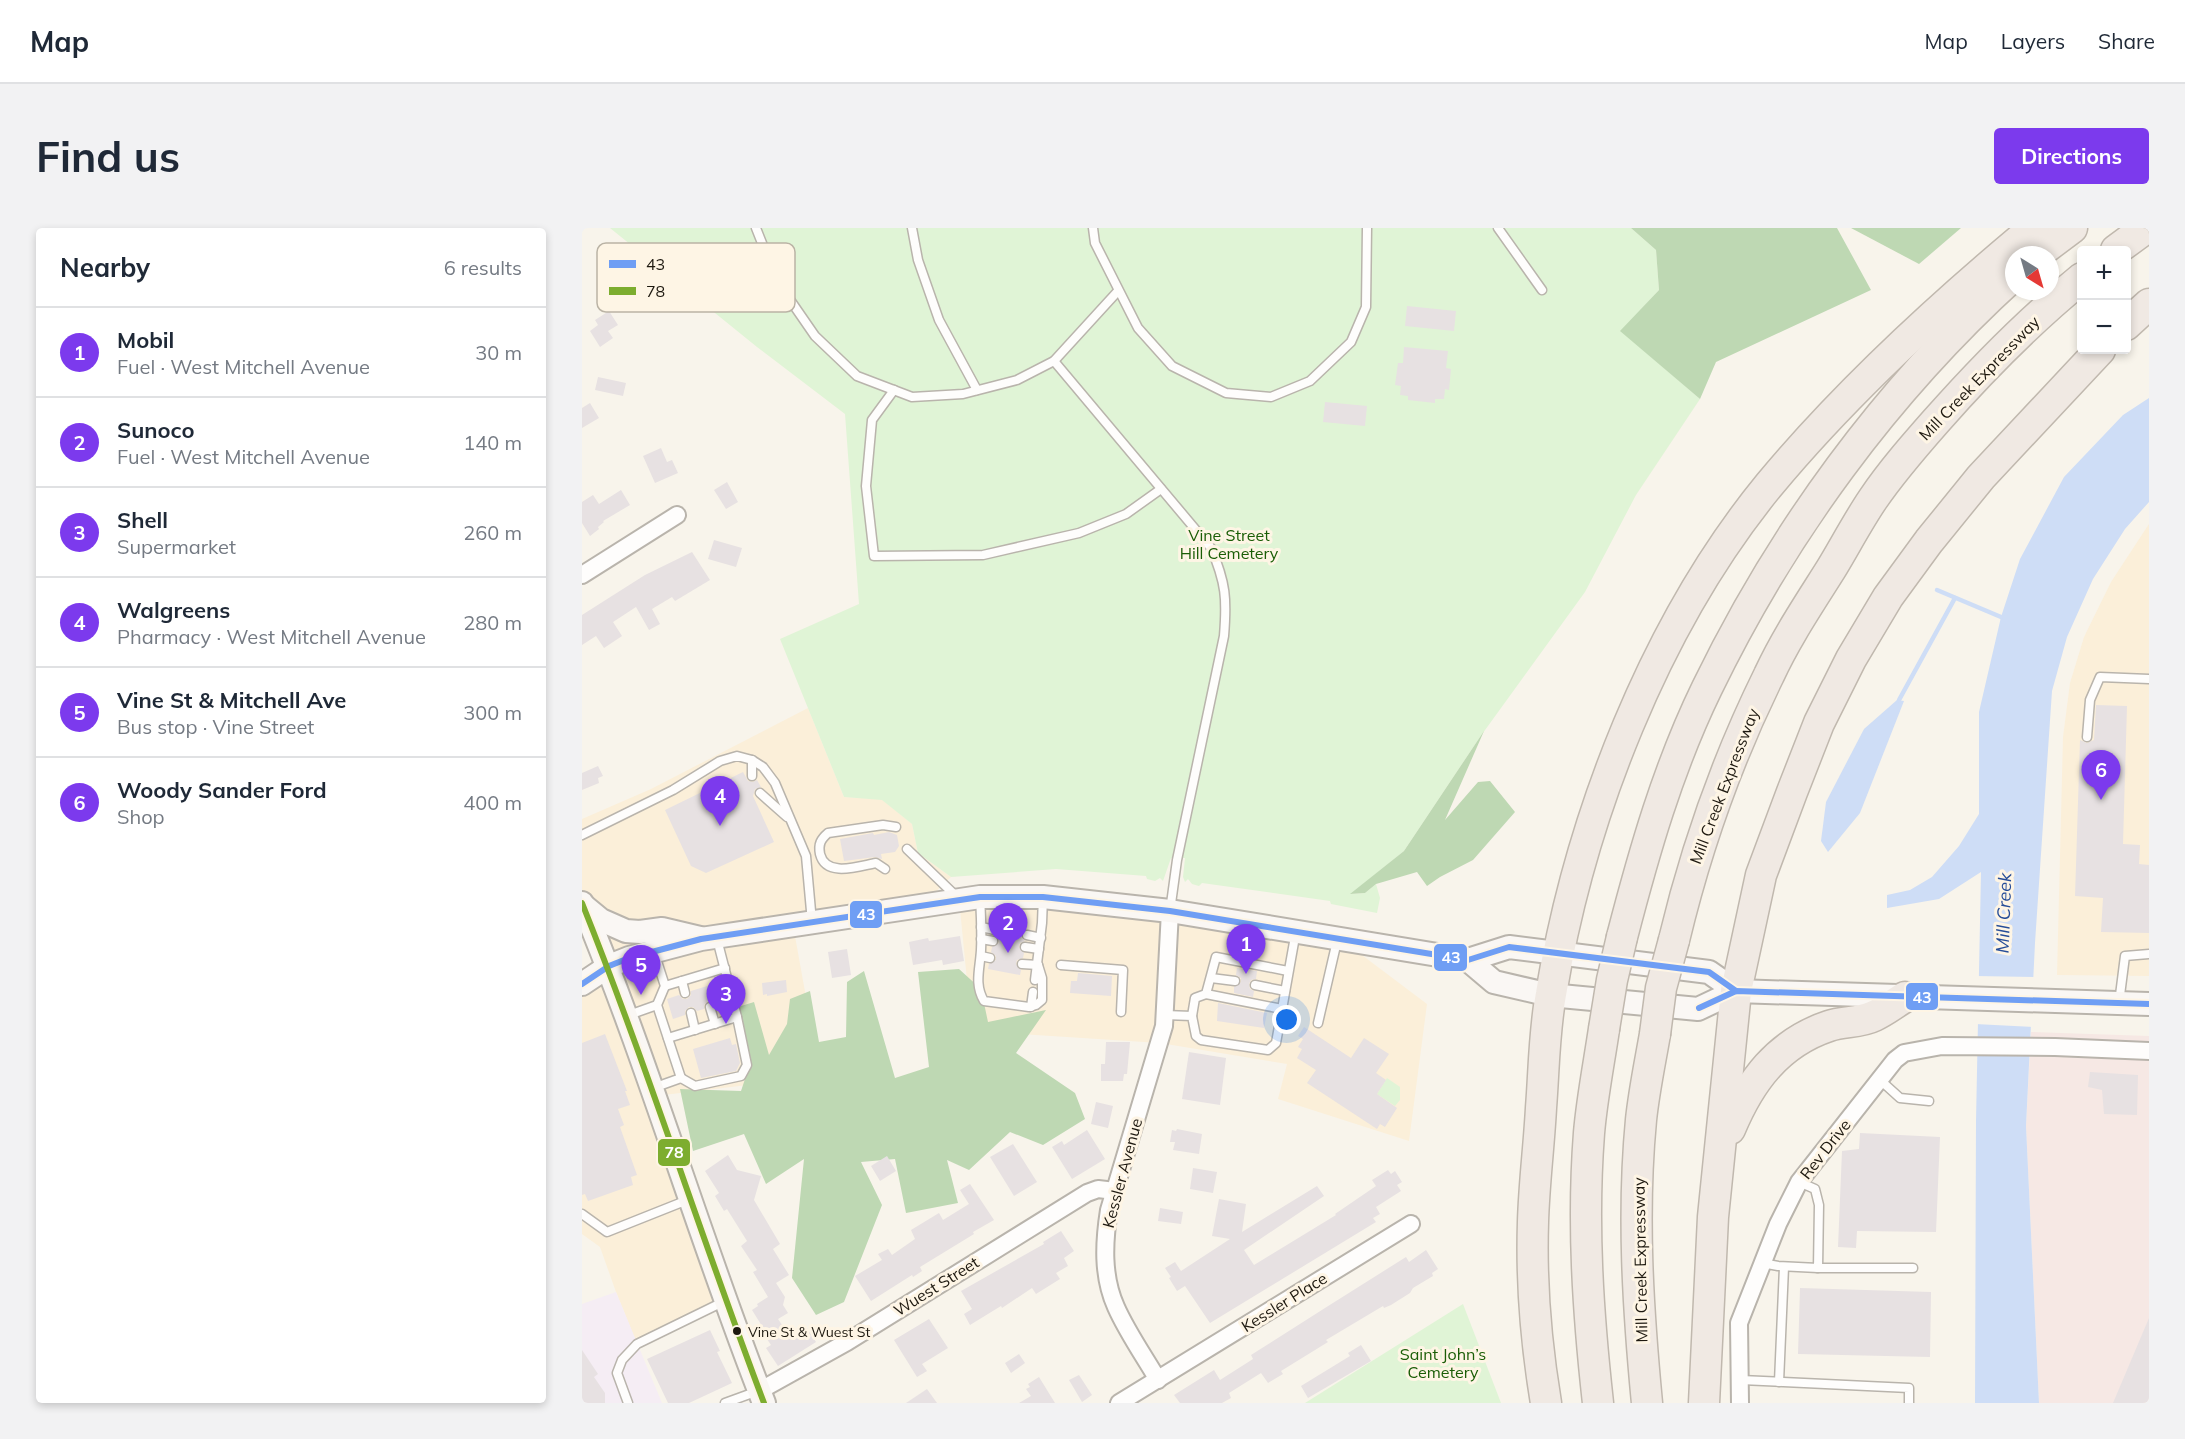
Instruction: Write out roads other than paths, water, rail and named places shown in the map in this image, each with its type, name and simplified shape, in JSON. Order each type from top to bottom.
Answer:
[{"type":"highway","points":[[1546,1403],[1536,1338],[1533,1222],[1550,995],[1588,832],[1643,690],[1675,629],[1721,551],[1767,488],[1831,416],[1950,300],[2034,228]]},
{"type":"highway","points":[[2048,246],[2072,228]]},
{"type":"highway","points":[[2121,246],[2146,228]]},
{"type":"highway","name":"Mill Creek Expressway","points":[[1647,1403],[1637,1270],[1637,1194],[1641,1119],[1661,988],[1689,878],[1734,750],[1769,673],[1872,500],[1897,466],[1954,400],[2025,327],[2077,282]]},
{"type":"highway","points":[[1598,1403],[1590,1333],[1586,1263],[1589,1133],[1612,980],[1642,857],[1676,763],[1706,689],[1766,578],[1809,511],[1872,424],[1950,337],[2005,284]]},
{"type":"highway","points":[[2131,321],[2149,304]]},
{"type":"highway","points":[[1704,1403],[1711,1240],[1736,991],[1761,875],[1819,723],[1851,659],[1887,597],[1981,477],[2096,354]]},
{"type":"highway","points":[[1720,1151],[1741,1102],[1761,1072],[1786,1048],[1807,1034],[1823,1028],[1873,1017],[1905,997]]},
{"type":"main road","points":[[582,984],[609,966],[629,958],[709,938],[969,898],[1043,897],[1170,911],[1468,960],[1509,947],[1709,972],[1736,991]]},
{"type":"main road","points":[[583,905],[601,920],[626,931],[662,929],[709,938]]},
{"type":"main road","points":[[583,905],[609,966],[725,1301],[761,1397]]},
{"type":"main road","points":[[1468,960],[1494,982],[1550,995],[1698,1009],[1736,991],[2149,1004]]},
{"type":"street","points":[[582,575],[677,515]]},
{"type":"street","name":"Kessler Avenue","points":[[1158,1380],[1116,1307],[1105,1262],[1105,1236],[1109,1210],[1160,1043],[1165,1015],[1170,911]]},
{"type":"street","name":"Rev Drive","points":[[1740,1403],[1739,1323],[1762,1263],[1798,1182],[1895,1060],[1904,1053],[1942,1046],[2149,1051]]},
{"type":"street","name":"Wuest Street","points":[[761,1397],[1087,1192],[1098,1189],[1115,1191]]},
{"type":"street","name":"Kessler Place","points":[[1158,1380],[1411,1224]]},
{"type":"street","points":[[1119,1403],[1158,1380]]},
{"type":"lane","points":[[756,228],[762,243]]},
{"type":"lane","points":[[912,228],[918,260],[939,320],[977,390]]},
{"type":"lane","points":[[1093,228],[1095,243],[1138,328],[1172,366],[1226,393],[1270,397],[1310,381],[1351,342],[1366,307],[1367,228]]},
{"type":"lane","points":[[1498,228],[1542,290]]},
{"type":"lane","points":[[795,307],[815,336],[857,376],[912,397],[963,394],[1017,380],[1054,360],[1118,291]]},
{"type":"lane","points":[[1054,360],[1211,548],[1221,572],[1227,603],[1224,636],[1176,860],[1170,911]]},
{"type":"lane","points":[[894,390],[872,420],[866,486],[874,556],[983,555],[1079,533],[1126,514],[1161,489]]},
{"type":"lane","points":[[2087,737],[2091,700],[2100,678],[2149,679]]},
{"type":"lane","points":[[582,835],[673,790],[720,761],[737,756],[752,760],[763,767],[775,783],[806,856],[812,922]]},
{"type":"lane","points":[[752,760],[752,776]]},
{"type":"lane","points":[[760,793],[790,819]]},
{"type":"lane","points":[[885,869],[876,863],[841,869],[832,867],[826,864],[821,857],[819,846],[822,838],[828,833],[883,825],[896,827]]},
{"type":"lane","points":[[907,849],[969,898],[981,927],[978,978],[979,992],[984,1001],[1031,1007],[1036,1005],[1042,1000],[1042,978],[1038,966]]},
{"type":"lane","points":[[1035,980],[1040,949],[1043,897]]},
{"type":"lane","points":[[981,927],[995,930]]},
{"type":"lane","points":[[1282,1008],[1206,994],[1196,998],[1192,1016],[1196,1036],[1201,1040],[1268,1050],[1276,1043],[1296,931]]},
{"type":"lane","points":[[1027,935],[1041,938]]},
{"type":"lane","points":[[1318,1023],[1338,937]]},
{"type":"lane","points":[[654,951],[664,986],[657,1005],[681,1078],[695,1086],[741,1076],[747,1065],[737,1017],[725,968],[709,938]]},
{"type":"lane","points":[[981,939],[993,941]]},
{"type":"lane","points":[[1025,947],[1040,949]]},
{"type":"lane","points":[[2119,1003],[2125,956],[2149,954]]},
{"type":"lane","points":[[981,956],[990,958]]},
{"type":"lane","points":[[1206,994],[1216,957],[1288,971]]},
{"type":"lane","points":[[1022,964],[1038,966]]},
{"type":"lane","points":[[1061,965],[1124,970],[1122,1012]]},
{"type":"lane","points":[[664,986],[725,968]]},
{"type":"lane","points":[[701,976],[704,987]]},
{"type":"lane","points":[[1211,978],[1235,981]]},
{"type":"lane","points":[[682,981],[685,993]]},
{"type":"lane","points":[[1255,985],[1285,991]]},
{"type":"lane","points":[[1031,1007],[1033,992]]},
{"type":"lane","points":[[626,1016],[657,1005]]},
{"type":"lane","points":[[710,1007],[715,1024]]},
{"type":"lane","points":[[691,1013],[695,1030]]},
{"type":"lane","points":[[1165,1015],[1192,1016]]},
{"type":"lane","points":[[668,1038],[737,1017]]},
{"type":"lane","points":[[652,1089],[681,1078]]},
{"type":"lane","points":[[1879,1079],[1900,1098],[1929,1101]]},
{"type":"lane","points":[[1798,1182],[1815,1189],[1819,1205],[1818,1268]]},
{"type":"lane","points":[[582,1214],[607,1232],[690,1199]]},
{"type":"lane","points":[[1762,1263],[1784,1267],[1913,1268]]},
{"type":"lane","points":[[1779,1382],[1784,1267]]},
{"type":"lane","points":[[628,1403],[616,1373],[622,1360],[637,1344],[725,1301]]},
{"type":"lane","points":[[1741,1380],[1909,1388],[1909,1403]]},
{"type":"lane","points":[[725,1403],[761,1397]]},
{"type":"water","name":"Mill Creek","points":[[2149,398],[2149,502],[2125,529],[2093,579],[2067,637],[2052,691],[2035,943],[2026,1126],[2039,1403],[1975,1403],[1976,1121],[1981,872],[1939,899],[1887,908],[1887,895],[1910,890],[1932,877],[1959,846],[1979,814],[1979,712],[2001,617],[2020,559],[2064,477],[2123,415]]},
{"type":"water","points":[[1897,700],[1904,701],[1860,813],[1828,852],[1821,841],[1826,802],[1864,729]]},
{"type":"waterway","points":[[1937,590],[2001,617]]},
{"type":"waterway","points":[[1899,700],[1955,598]]},
{"type":"place","name":"Woody Sander Ford","points":[[2101,800]]},
{"type":"place","name":"Walgreens","points":[[720,826]]},
{"type":"place","name":"Sunoco","points":[[1008,953]]},
{"type":"place","name":"Mobil","points":[[1246,974]]},
{"type":"place","name":"Vine St & Mitchell Ave","points":[[641,995]]},
{"type":"place","name":"Shell","points":[[726,1024]]},
{"type":"place","name":"Vine St & Wuest St","points":[[737,1331]]},
{"type":"park label","name":"Vine Street Hill Cemetery","points":[[1229,544]]},
{"type":"park label","name":"Saint John’s Cemetery","points":[[1443,1363]]}]
